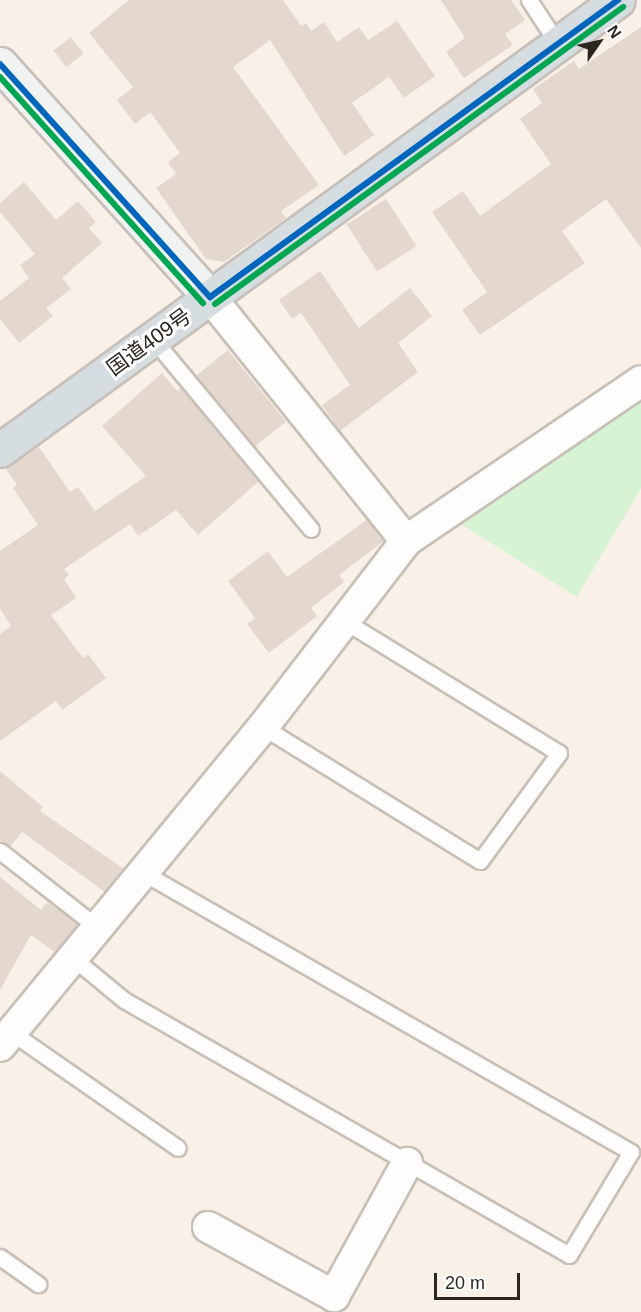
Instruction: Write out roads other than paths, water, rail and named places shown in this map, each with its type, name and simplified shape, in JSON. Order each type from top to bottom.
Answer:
[{"type":"highway","name":"国道409号","points":[[0,450],[618,0]]},
{"type":"street","points":[[0,64],[210,297],[406,541]]},
{"type":"street","points":[[6,1039],[263,727],[406,541],[641,381]]},
{"type":"street","points":[[208,1227],[334,1296],[407,1163]]},
{"type":"lane","points":[[529,0],[558,44]]},
{"type":"lane","points":[[153,339],[311,529]]},
{"type":"lane","points":[[263,727],[480,861],[559,753],[343,620]]},
{"type":"lane","points":[[0,851],[97,927]]},
{"type":"lane","points":[[72,957],[123,1000],[569,1255],[631,1152],[142,872]]},
{"type":"lane","points":[[6,1039],[178,1148]]},
{"type":"lane","points":[[0,1257],[38,1284]]}]
